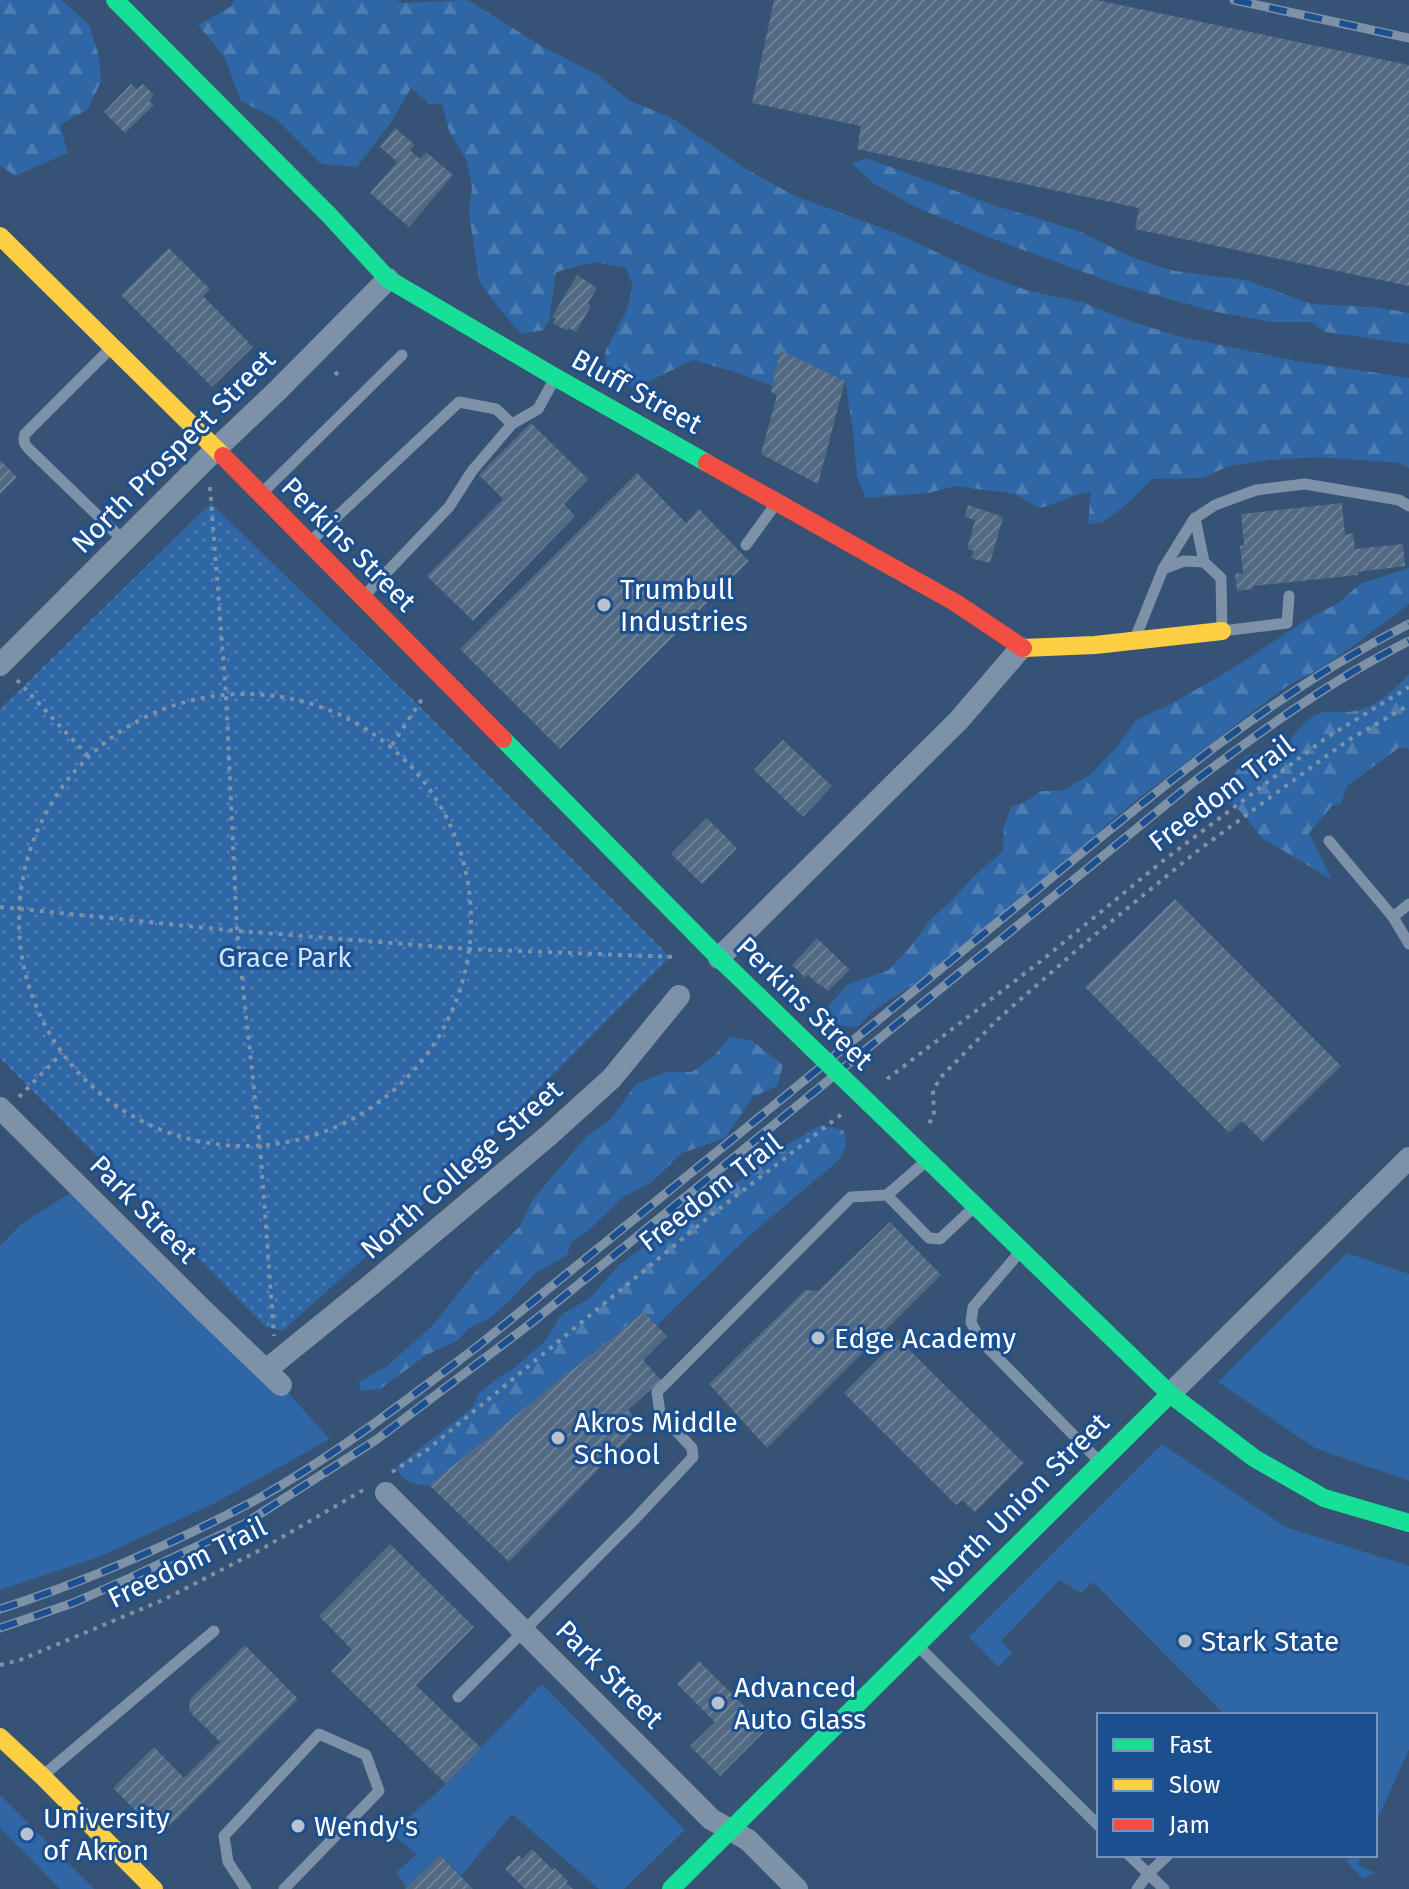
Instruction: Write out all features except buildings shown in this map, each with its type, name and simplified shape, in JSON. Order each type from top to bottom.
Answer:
[{"type":"main road","name":"Bluff Street","points":[[115,0],[319,204],[388,279],[956,603],[1021,648]]},
{"type":"main road","name":"Perkins Street","points":[[1,240],[112,347],[212,453],[261,494],[719,958],[1170,1394],[1254,1458],[1324,1498],[1409,1523]]},
{"type":"main road","points":[[1021,648],[1095,645],[1222,631]]},
{"type":"main road","name":"North Union Street","points":[[671,1889],[1170,1394]]},
{"type":"main road","points":[[0,1737],[154,1889]]},
{"type":"street","name":"North Prospect Street","points":[[1,664],[388,279]]},
{"type":"street","points":[[719,958],[959,720],[1021,648]]},
{"type":"street","name":"North College Street","points":[[274,1372],[612,1078],[679,996]]},
{"type":"street","name":"Park Street","points":[[2,1110],[274,1372]]},
{"type":"street","name":"North Union Street","points":[[1170,1394],[1409,1158]]},
{"type":"street","name":"Park Street","points":[[381,1485],[711,1819],[748,1840],[797,1889]]},
{"type":"lane","points":[[112,347],[23,439],[24,444],[124,541]]},
{"type":"lane","points":[[261,494],[402,355]]},
{"type":"lane","points":[[363,598],[449,507],[472,471],[512,424],[538,409],[555,377]]},
{"type":"lane","points":[[308,543],[459,402],[496,409],[512,424]]},
{"type":"lane","points":[[1134,640],[1163,569],[1195,518],[1215,505],[1256,490],[1305,484],[1399,500],[1409,506]]},
{"type":"lane","points":[[746,545],[777,502]]},
{"type":"lane","points":[[1195,518],[1204,562],[1221,578],[1222,631],[1287,623],[1289,596]]},
{"type":"lane","points":[[1163,569],[1184,561],[1204,562]]},
{"type":"lane","points":[[1329,841],[1393,917],[1409,944]]},
{"type":"lane","points":[[1393,917],[1409,904]]},
{"type":"lane","points":[[458,1697],[693,1457],[692,1448],[660,1413],[657,1392],[851,1197],[887,1195],[928,1160]]},
{"type":"lane","points":[[887,1195],[929,1238],[940,1239],[975,1206]]},
{"type":"lane","points":[[1021,1250],[973,1307],[971,1322],[980,1340],[1101,1463]]},
{"type":"lane","points":[[42,1776],[214,1631]]},
{"type":"lane","points":[[917,1645],[1097,1824]]},
{"type":"lane","points":[[246,1889],[228,1862],[224,1836],[319,1734],[366,1755],[379,1791],[284,1889]]},
{"type":"lane","points":[[1131,1857],[1164,1889]]},
{"type":"lane","points":[[1137,1889],[1166,1857]]},
{"type":"path","points":[[335,372],[341,378]]},
{"type":"path","points":[[212,453],[237,931],[260,1145],[274,1372]]},
{"type":"path","points":[[1,664],[89,757]]},
{"type":"path","points":[[392,745],[438,674]]},
{"type":"path","name":"Freedom Trail","points":[[881,1083],[1041,961],[1164,860],[1326,738],[1409,687]]},
{"type":"path","points":[[271,694],[319,705],[357,722],[392,745],[411,763],[443,810],[459,848],[471,916],[468,949],[458,992],[434,1042],[421,1060],[387,1097],[347,1122],[301,1140],[275,1145],[211,1145],[184,1139],[123,1113],[101,1095],[62,1053],[40,1016],[24,957],[21,910],[28,860],[41,821],[62,788],[89,757],[143,717],[190,701],[226,695],[271,694]]},
{"type":"path","points":[[909,1142],[934,1116],[933,1090],[942,1076],[998,1019],[1196,852],[1347,741],[1409,705]]},
{"type":"path","points":[[0,907],[237,931],[468,949],[677,957]]},
{"type":"path","points":[[2,1110],[62,1053]]},
{"type":"path","name":"Freedom Trail","points":[[0,1665],[20,1660],[163,1600],[381,1485],[710,1216],[846,1110]]},
{"type":"green space","points":[[0,0],[62,0],[89,25],[99,56],[101,81],[88,109],[60,125],[68,153],[15,176],[0,165]]},
{"type":"green space","points":[[234,0],[396,0],[402,3],[468,0],[538,44],[598,75],[630,101],[672,118],[746,169],[795,196],[893,232],[988,276],[1029,291],[1082,302],[1182,337],[1292,360],[1409,378],[1409,468],[1400,463],[1319,457],[1229,466],[1203,478],[1152,479],[1103,522],[1088,524],[1091,492],[1039,508],[1015,494],[955,486],[929,493],[866,498],[857,477],[845,381],[781,351],[772,386],[693,360],[635,388],[608,377],[605,352],[626,312],[633,286],[626,268],[595,262],[556,272],[549,321],[543,330],[521,334],[479,281],[469,212],[472,187],[466,159],[449,131],[442,104],[429,104],[411,88],[392,121],[357,167],[321,164],[276,119],[241,101],[224,56],[198,25],[232,6]]},
{"type":"green space","points":[[866,158],[993,205],[1079,231],[1136,259],[1175,271],[1246,280],[1312,304],[1376,307],[1409,313],[1409,344],[1326,332],[1311,322],[1273,322],[1216,312],[1119,285],[915,207],[873,183],[852,164]]},
{"type":"green space","name":"Grace Park","points":[[211,503],[670,957],[414,1214],[282,1331],[266,1327],[0,1058],[0,709]]},
{"type":"green space","points":[[1409,568],[1409,604],[1327,665],[1287,686],[1134,802],[1043,885],[1002,914],[928,975],[874,1010],[857,1027],[838,1025],[828,1007],[847,985],[889,970],[930,920],[1003,851],[1004,826],[1011,807],[1042,791],[1062,791],[1090,775],[1117,747],[1136,720],[1171,704],[1235,667],[1338,603],[1360,584]]},
{"type":"green space","points":[[1409,674],[1409,749],[1400,747],[1347,786],[1341,804],[1332,806],[1309,833],[1332,880],[1262,838],[1229,802],[1234,774],[1246,755],[1280,755],[1309,719],[1326,712],[1354,711],[1372,705]]},
{"type":"green space","points":[[730,1036],[752,1041],[783,1065],[777,1086],[753,1097],[725,1138],[682,1153],[653,1181],[622,1198],[587,1232],[571,1242],[567,1255],[536,1273],[506,1304],[488,1319],[469,1328],[457,1341],[426,1355],[380,1389],[360,1391],[359,1382],[386,1367],[432,1326],[476,1271],[520,1226],[533,1199],[586,1137],[611,1119],[636,1084],[666,1072],[692,1072],[714,1056]]},
{"type":"green space","points":[[821,1125],[843,1130],[845,1146],[838,1161],[750,1235],[657,1325],[644,1312],[429,1485],[418,1485],[401,1476],[396,1467],[472,1408],[479,1393],[546,1340],[560,1316],[591,1297],[619,1265],[652,1241],[680,1228],[753,1168]]},
{"type":"green space","points":[[80,1187],[281,1385],[330,1439],[215,1503],[99,1557],[0,1590],[0,1246],[21,1224]]},
{"type":"green space","points":[[1347,1253],[1409,1274],[1409,1481],[1315,1448],[1218,1382]]},
{"type":"green space","points":[[1162,1444],[1286,1527],[1409,1566],[1409,1749],[1377,1821],[1377,1713],[1223,1713],[1093,1582],[1081,1593],[1060,1580],[1001,1641],[1012,1653],[998,1667],[969,1637]]},
{"type":"green space","points":[[542,1684],[685,1830],[624,1889],[599,1889],[512,1814],[461,1876],[440,1855],[407,1888],[396,1872],[417,1854],[391,1833],[446,1784]]},
{"type":"green space","points":[[0,1795],[94,1889],[60,1889],[0,1828]]},
{"type":"green space","points":[[1350,1857],[1361,1857],[1358,1865],[1375,1873],[1363,1879],[1346,1861]]},
{"type":"railway","points":[[1234,0],[1409,38]]},
{"type":"railway","points":[[0,1609],[97,1574],[221,1518],[282,1485],[368,1428],[478,1346],[1193,763],[1298,688],[1409,624]]},
{"type":"railway","points":[[0,1628],[73,1603],[244,1524],[376,1440],[530,1324],[1191,784],[1297,707],[1409,641]]},
{"type":"traffic: fast","points":[[115,0],[329,215],[388,279],[707,463]]},
{"type":"traffic: fast","points":[[503,739],[813,1049]]},
{"type":"traffic: fast","points":[[813,1049],[870,1104]]},
{"type":"traffic: fast","points":[[870,1104],[1170,1394],[1254,1458],[1324,1498],[1409,1523]]},
{"type":"traffic: fast","points":[[671,1889],[1170,1394]]},
{"type":"traffic: slow","points":[[0,236],[223,456]]},
{"type":"traffic: slow","points":[[1023,648],[1095,645],[1222,631]]},
{"type":"traffic: slow","points":[[0,1737],[154,1889]]},
{"type":"traffic: jam","points":[[223,456],[503,739]]},
{"type":"traffic: jam","points":[[707,463],[956,603],[1023,648]]},
{"type":"place","name":"Trumbull Industries","points":[[604,605]]},
{"type":"place","name":"Edge Academy","points":[[818,1338]]},
{"type":"place","name":"Akros Middle School","points":[[558,1438]]},
{"type":"place","name":"Stark State","points":[[1185,1641]]},
{"type":"place","name":"Advanced Auto Glass","points":[[718,1703]]},
{"type":"place","name":"Wendy's","points":[[298,1826]]},
{"type":"place","name":"University of Akron","points":[[27,1834]]}]
